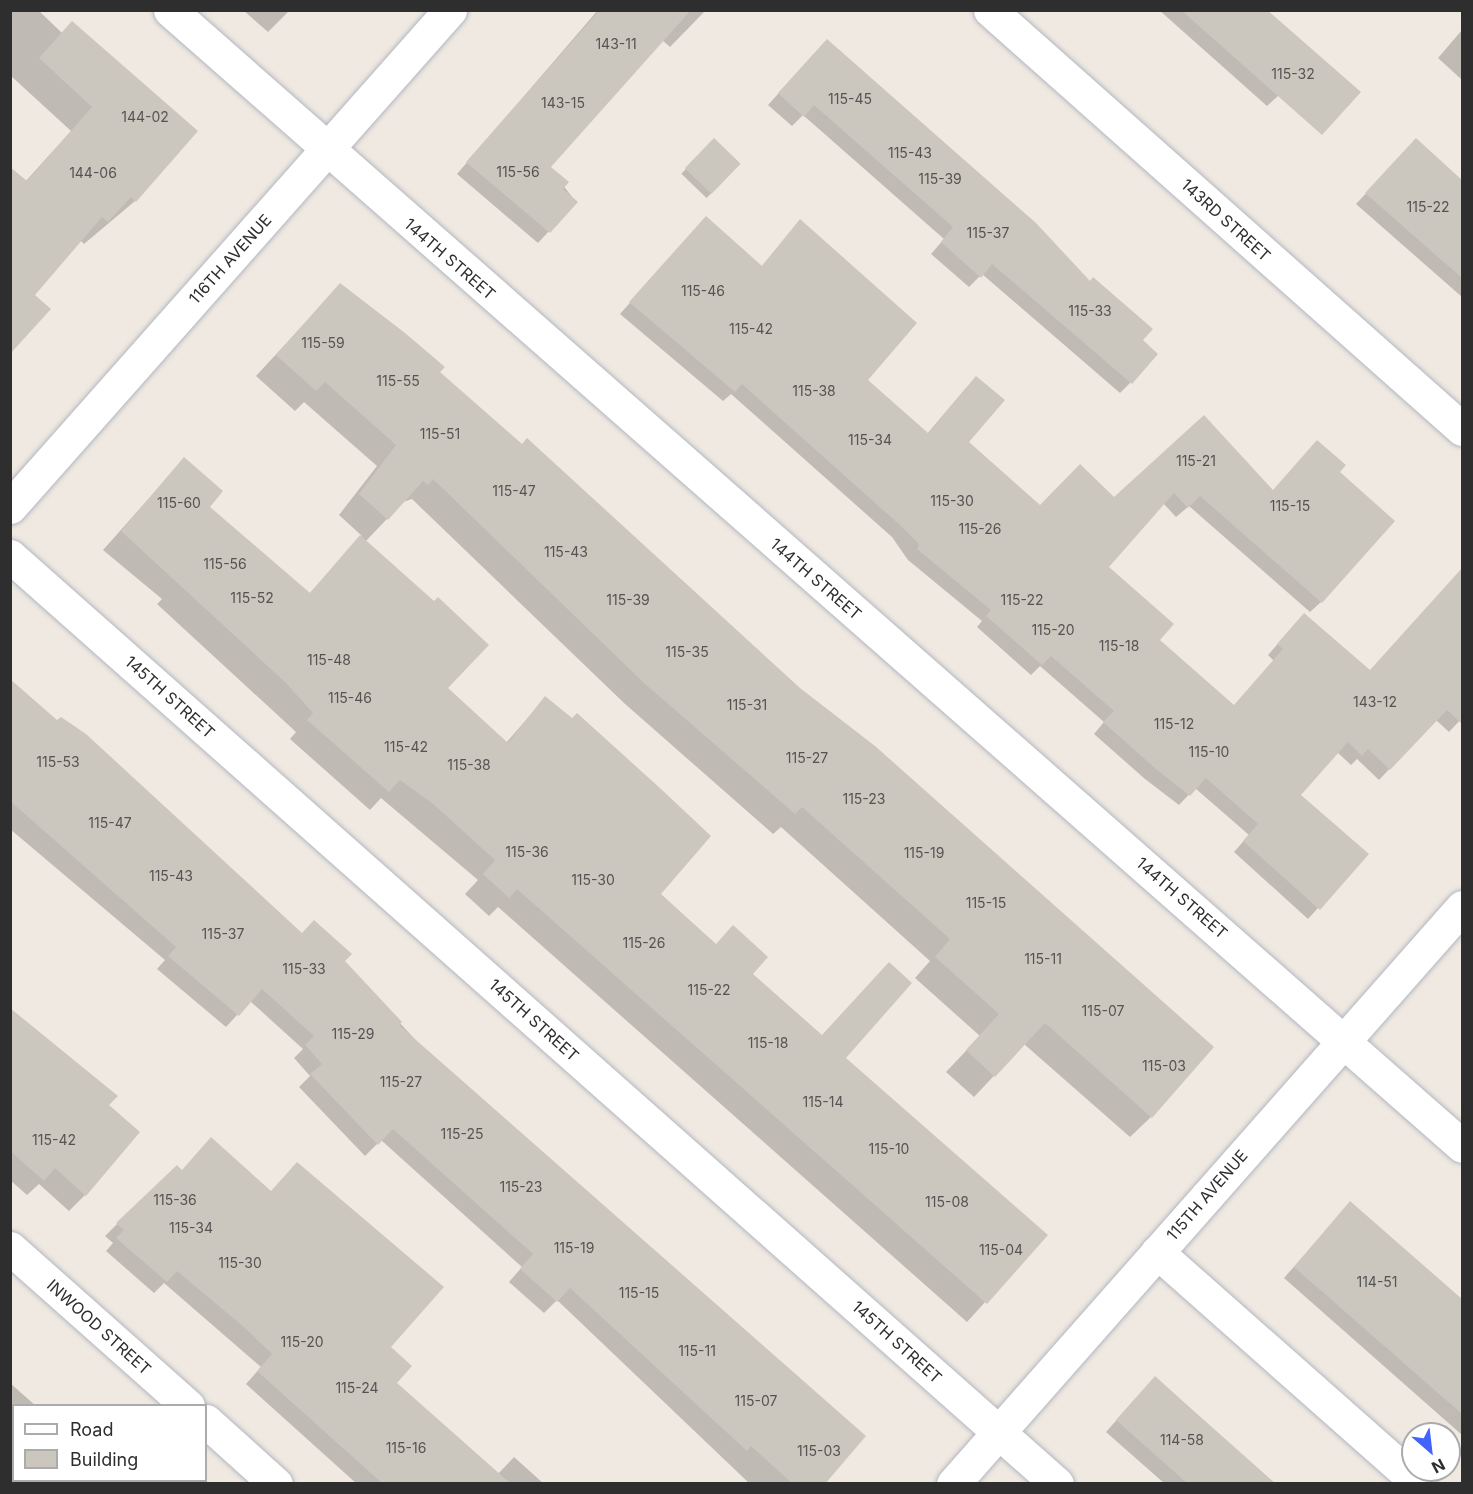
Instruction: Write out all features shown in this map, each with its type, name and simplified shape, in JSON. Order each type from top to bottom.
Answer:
[{"type":"street","name":"144TH STREET","points":[[170,10],[326,151],[1344,1040],[1462,1146]]},
{"type":"street","name":"116TH AVENUE","points":[[10,507],[450,10]]},
{"type":"street","name":"143RD STREET","points":[[990,10],[1462,429]]},
{"type":"street","name":"145TH STREET","points":[[10,556],[1057,1484]]},
{"type":"street","name":"115TH AVENUE","points":[[953,1484],[1462,907]]},
{"type":"street","name":"INWOOD STREET","points":[[10,1248],[186,1404]]},
{"type":"street","points":[[1157,1252],[1419,1484]]},
{"type":"street","points":[[207,1422],[276,1484]]},
{"type":"building","points":[[600,10],[691,10],[551,167],[569,182],[563,189],[578,202],[550,233],[466,162]]},
{"type":"building","points":[[1181,10],[1267,10],[1361,92],[1322,135]]},
{"type":"building","points":[[72,21],[198,131],[136,202],[131,197],[108,222],[102,217],[35,295],[51,309],[10,354],[10,167],[27,181],[92,107],[39,58]]},
{"type":"building","points":[[827,39],[1036,223],[1090,281],[1093,277],[1153,329],[1143,340],[1158,354],[1132,384],[992,264],[981,278],[941,242],[953,227],[814,105],[804,117],[778,93]]},
{"type":"building","points":[[714,138],[741,164],[711,194],[685,168]]},
{"type":"building","points":[[1416,138],[1462,180],[1462,278],[1365,193]]},
{"type":"building","points":[[706,216],[762,266],[800,219],[917,323],[868,380],[928,433],[976,376],[1005,400],[969,442],[1040,505],[1080,464],[1114,497],[1204,415],[1273,490],[1317,440],[1346,465],[1340,472],[1395,521],[1322,603],[1200,496],[1188,508],[1174,493],[1109,567],[1174,624],[1160,640],[1234,705],[1283,649],[1277,644],[1304,613],[1370,670],[1462,568],[1462,724],[1447,710],[1390,770],[1368,749],[1362,756],[1348,742],[1301,795],[1369,854],[1320,910],[1243,841],[1258,824],[1206,778],[1190,796],[1156,769],[1103,722],[1114,711],[1051,656],[1042,665],[986,616],[991,610],[917,549],[919,544],[902,527],[742,384],[735,392],[629,302]]},
{"type":"building","points":[[340,283],[445,367],[440,372],[522,444],[527,438],[800,688],[875,746],[1214,1047],[1152,1118],[1045,1023],[995,1077],[966,1050],[999,1014],[935,957],[950,939],[802,807],[795,814],[644,683],[433,479],[428,485],[423,481],[388,520],[359,494],[396,445],[325,382],[316,391],[276,355]]},
{"type":"building","points":[[184,457],[223,491],[210,507],[310,593],[360,535],[434,601],[438,597],[489,645],[448,688],[508,743],[545,696],[572,718],[577,713],[661,789],[711,836],[661,894],[716,944],[733,925],[768,957],[753,974],[822,1035],[889,962],[912,983],[846,1058],[1048,1235],[987,1304],[517,889],[509,898],[483,874],[495,860],[432,803],[400,780],[389,792],[307,720],[313,713],[286,683],[121,531]]},
{"type":"building","points":[[10,679],[57,720],[61,717],[86,734],[302,933],[314,920],[352,954],[345,961],[402,1022],[399,1025],[866,1436],[825,1484],[793,1484],[751,1446],[747,1451],[570,1288],[557,1302],[520,1269],[533,1254],[393,1129],[378,1145],[310,1074],[322,1064],[305,1045],[314,1036],[262,989],[239,1016],[168,956],[176,947],[10,801]]},
{"type":"building","points":[[10,1008],[118,1096],[109,1105],[140,1132],[86,1196],[55,1168],[44,1181],[10,1151]]},
{"type":"building","points":[[211,1137],[271,1191],[297,1162],[444,1287],[391,1347],[412,1366],[397,1383],[511,1484],[383,1484],[257,1371],[272,1354],[245,1328],[177,1271],[167,1282],[116,1238],[124,1230],[116,1223],[177,1165],[182,1170]]},
{"type":"building","points":[[1350,1201],[1462,1299],[1462,1414],[1294,1267]]},
{"type":"building","points":[[1155,1376],[1276,1484],[1188,1484],[1116,1420]]}]
